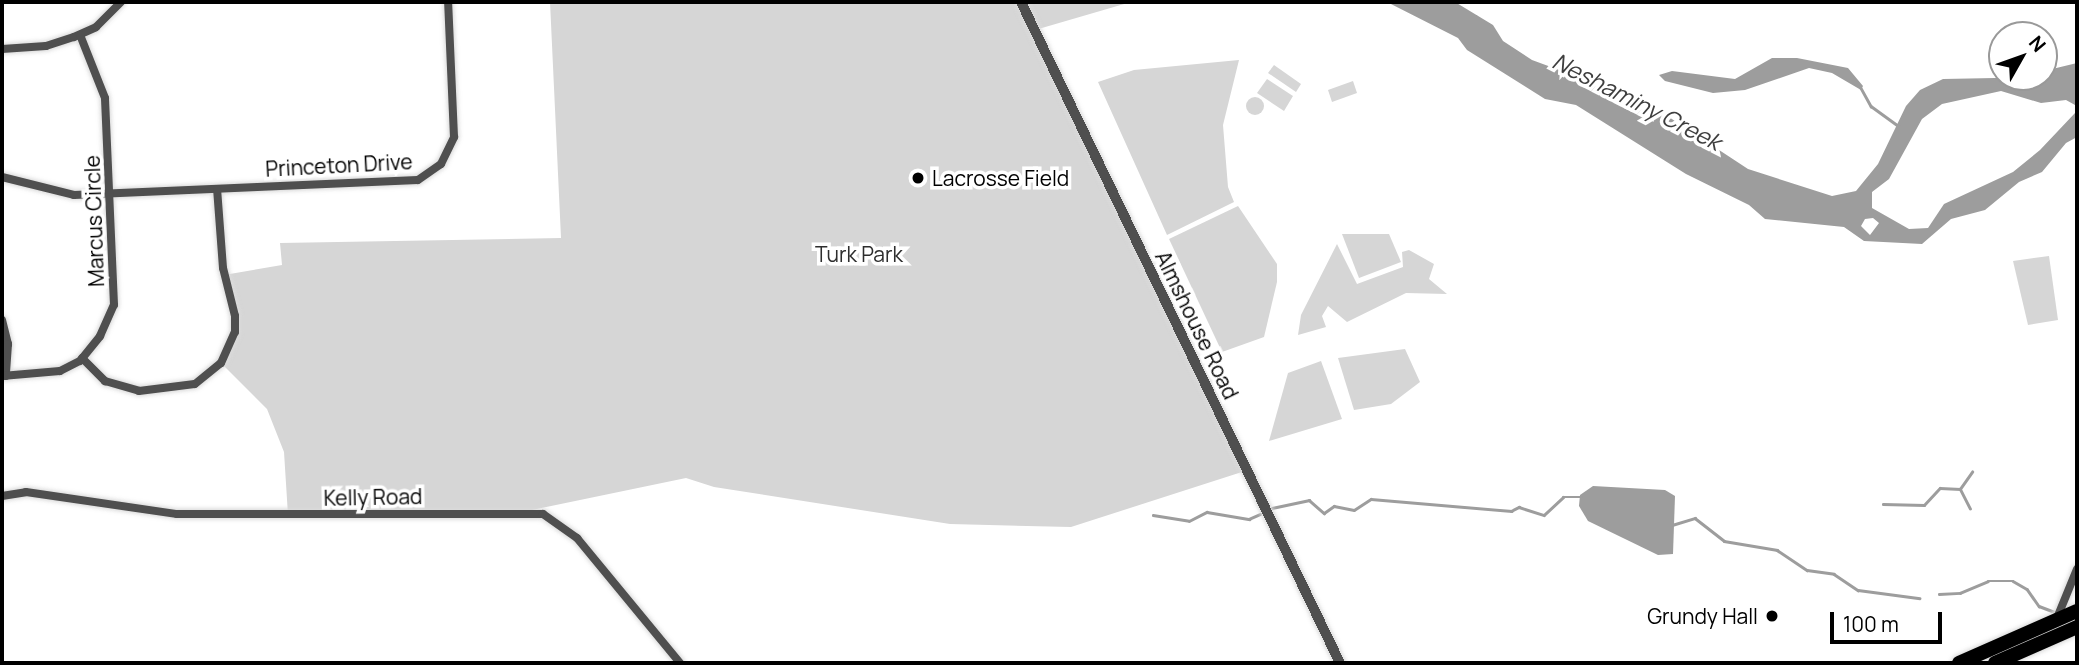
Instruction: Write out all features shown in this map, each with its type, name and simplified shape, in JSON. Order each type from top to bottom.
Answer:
[{"type":"highway","points":[[1959,663],[2077,611]]},
{"type":"highway","points":[[1995,663],[2077,627]]},
{"type":"street","points":[[2,49],[46,46],[80,35],[96,27],[121,2]]},
{"type":"street","name":"Princeton Drive","points":[[2,177],[61,193],[411,182],[434,170],[454,137],[448,2]]},
{"type":"street","name":"Almshouse Road","points":[[1021,2],[1340,663]]},
{"type":"street","name":"Marcus Circle","points":[[4,376],[60,371],[82,358],[100,336],[114,305],[105,97],[80,35]]},
{"type":"street","points":[[82,358],[105,381],[139,391],[195,384],[221,363],[235,332],[235,316],[223,268],[217,189]]},
{"type":"street","points":[[2,320],[8,344],[4,376]]},
{"type":"street","name":"Kelly Road","points":[[2,496],[26,492],[177,514],[543,514],[577,538],[680,663]]},
{"type":"street","points":[[2052,622],[2068,598],[2077,569]]},
{"type":"street","points":[[2068,598],[2077,602]]},
{"type":"green space","name":"Turk Park","points":[[550,2],[1131,2],[1035,30],[1245,471],[1071,527],[950,524],[714,487],[686,478],[527,511],[288,515],[284,452],[267,409],[221,363],[235,332],[224,275],[282,265],[280,243],[561,238]]},
{"type":"green space","points":[[1239,60],[1223,125],[1228,187],[1234,202],[1167,235],[1098,82],[1134,70]]},
{"type":"green space","points":[[1274,65],[1301,84],[1296,92],[1268,73]]},
{"type":"green space","points":[[1267,79],[1293,96],[1284,111],[1257,93]]},
{"type":"green space","points":[[1353,81],[1357,93],[1332,102],[1328,90]]},
{"type":"green space","points":[[1255,97],[1262,99],[1262,113],[1255,115],[1248,113],[1246,106],[1248,99]]},
{"type":"green space","points":[[1238,206],[1277,264],[1277,282],[1264,337],[1222,352],[1169,239]]},
{"type":"green space","points":[[1342,234],[1389,234],[1401,262],[1359,278]]},
{"type":"green space","points":[[1337,244],[1357,284],[1403,267],[1402,252],[1409,250],[1434,264],[1429,279],[1447,294],[1406,293],[1347,322],[1328,306],[1322,316],[1326,327],[1298,335],[1301,315]]},
{"type":"green space","points":[[2049,256],[2058,320],[2028,325],[2013,261]]},
{"type":"green space","points":[[1405,349],[1420,382],[1391,404],[1354,410],[1338,358]]},
{"type":"green space","points":[[1321,361],[1342,419],[1269,441],[1288,373]]},
{"type":"water","name":"Neshaminy Creek","points":[[1387,2],[1455,2],[1493,25],[1503,41],[1532,60],[1646,102],[1748,169],[1832,196],[1856,191],[1878,164],[1906,106],[1920,90],[1943,79],[1988,78],[1988,91],[2001,91],[2058,91],[2058,68],[2077,63],[2077,137],[2066,143],[2042,172],[2019,182],[1985,210],[1951,219],[1922,244],[1864,241],[1844,227],[1765,219],[1749,205],[1686,174],[1576,105],[1545,99],[1467,50],[1458,38]],"holes":[[[2001,91],[2041,103],[2066,100],[2075,105],[2075,113],[2040,150],[2013,172],[1944,204],[1928,228],[1909,229],[1872,208],[1872,192],[1889,179],[1922,119],[1942,104]],[[1873,218],[1879,223],[1870,235],[1861,226],[1865,219]]]},
{"type":"water","points":[[1772,58],[1797,58],[1848,68],[1863,86],[1861,90],[1832,73],[1809,68],[1745,90],[1713,93],[1665,81],[1659,75],[1672,71],[1735,79]]},
{"type":"water","points":[[1593,486],[1665,490],[1675,496],[1673,554],[1658,555],[1588,521],[1579,506],[1580,495]]},
{"type":"waterway","points":[[1861,88],[1871,106],[1899,126]]},
{"type":"waterway","points":[[1970,509],[1960,489],[1972,472]]},
{"type":"waterway","points":[[1883,504],[1924,505],[1940,488],[1960,489]]},
{"type":"waterway","points":[[1272,508],[1309,500],[1324,513],[1334,506],[1354,510],[1371,499],[1511,511],[1519,507],[1544,515],[1563,497],[1582,497]]},
{"type":"waterway","points":[[1153,515],[1189,521],[1207,512],[1249,519],[1260,514]]},
{"type":"waterway","points":[[1672,525],[1695,518],[1724,541],[1777,550],[1807,570],[1834,574],[1858,590],[1919,598]]},
{"type":"waterway","points":[[1939,594],[1960,593],[1988,581],[2013,581],[2027,589],[2039,606],[2055,612]]},
{"type":"place","name":"Lacrosse Field","points":[[918,178]]},
{"type":"place","name":"Grundy Hall","points":[[1772,616]]}]
